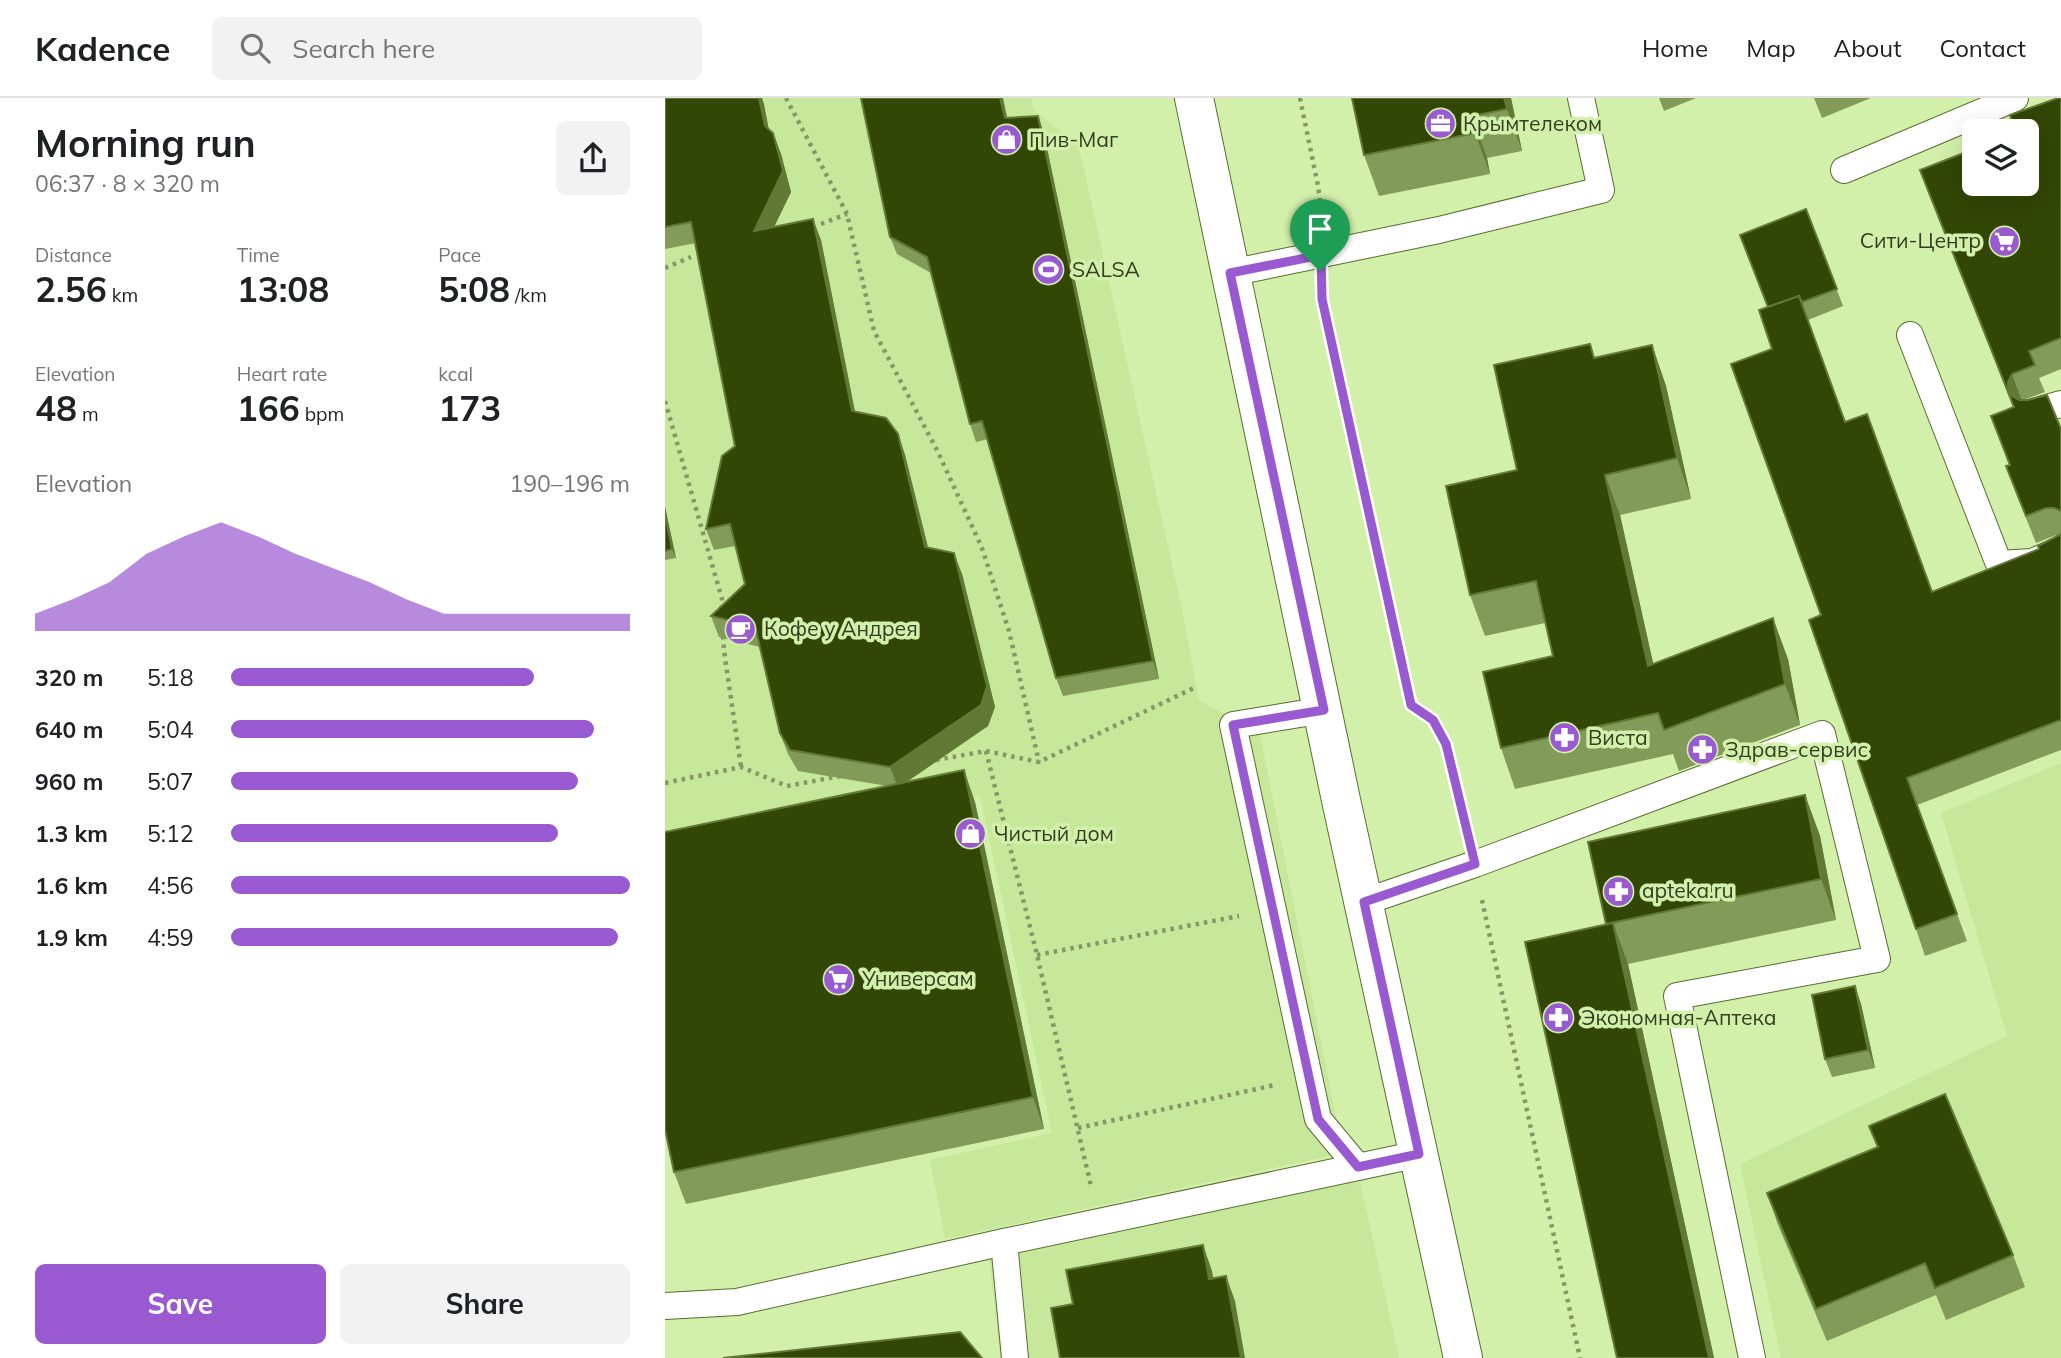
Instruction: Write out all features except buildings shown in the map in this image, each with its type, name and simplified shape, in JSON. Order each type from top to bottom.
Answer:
[{"type":"street","points":[[1194,98],[1341,800],[1463,1358]]},
{"type":"lane","points":[[1230,273],[1439,230],[1601,190],[1581,98]]},
{"type":"lane","points":[[1844,170],[2015,98]]},
{"type":"lane","points":[[1910,334],[1999,564],[2032,562],[2061,550]]},
{"type":"lane","points":[[2033,412],[2061,404]]},
{"type":"lane","points":[[1324,710],[1233,725],[1318,1119],[1358,1167]]},
{"type":"lane","points":[[1364,902],[1475,864],[1822,734],[1877,959],[1677,996],[1752,1358]]},
{"type":"lane","points":[[665,1306],[737,1302],[1419,1154]]},
{"type":"lane","points":[[1004,1242],[1015,1358]]},
{"type":"path","points":[[786,98],[847,214],[874,331],[937,450],[982,548],[1009,631],[1039,762]]},
{"type":"path","points":[[1300,98],[1322,219],[1322,299],[1411,705],[1433,720],[1446,744],[1475,864],[1580,1358]]},
{"type":"path","points":[[821,224],[847,214]]},
{"type":"path","points":[[665,268],[691,257]]},
{"type":"path","points":[[665,401],[722,599],[722,612]]},
{"type":"path","points":[[723,625],[724,651],[741,766]]},
{"type":"path","points":[[933,761],[986,751],[1039,762],[1196,687]]},
{"type":"path","points":[[986,751],[1100,1222]]},
{"type":"path","points":[[665,783],[741,766],[787,786],[853,774]]},
{"type":"path","points":[[1037,955],[1245,915]]},
{"type":"path","points":[[1078,1128],[1284,1083]]},
{"type":"shaded area","points":[[665,98],[1031,98],[1034,110],[1079,147],[1182,609],[1199,700],[1260,734],[1343,1153],[945,1239],[930,1160],[1052,1133],[980,796],[665,863]]},
{"type":"shaded area","points":[[2061,763],[2061,1358],[1781,1358],[1740,1164],[2007,1036],[1941,813]]},
{"type":"shaded area","points":[[1360,1181],[1399,1358],[1000,1358],[989,1257]]},
{"type":"place","name":"Крымтелеком","points":[[1440,124]]},
{"type":"place","name":"Пив-Маг","points":[[1006,140]]},
{"type":"place","name":"Сити-Центр","points":[[2004,241]]},
{"type":"place","name":"SALSA","points":[[1049,270]]},
{"type":"place","name":"Кофе у Андрея","points":[[741,629]]},
{"type":"place","name":"Виста","points":[[1565,738]]},
{"type":"place","name":"Здрав-сервис","points":[[1702,750]]},
{"type":"place","name":"Чистый дом","points":[[971,834]]},
{"type":"place","name":"apteka.ru","points":[[1619,891]]},
{"type":"place","name":"Универсам","points":[[839,979]]},
{"type":"place","name":"Экономная-Аптека","points":[[1558,1018]]},
{"type":"route","points":[[1321,255],[1320,271],[1322,299],[1411,705],[1433,720],[1446,744],[1475,864],[1364,902],[1419,1154],[1358,1167],[1318,1119],[1233,725],[1324,710],[1230,273],[1321,255]]}]
